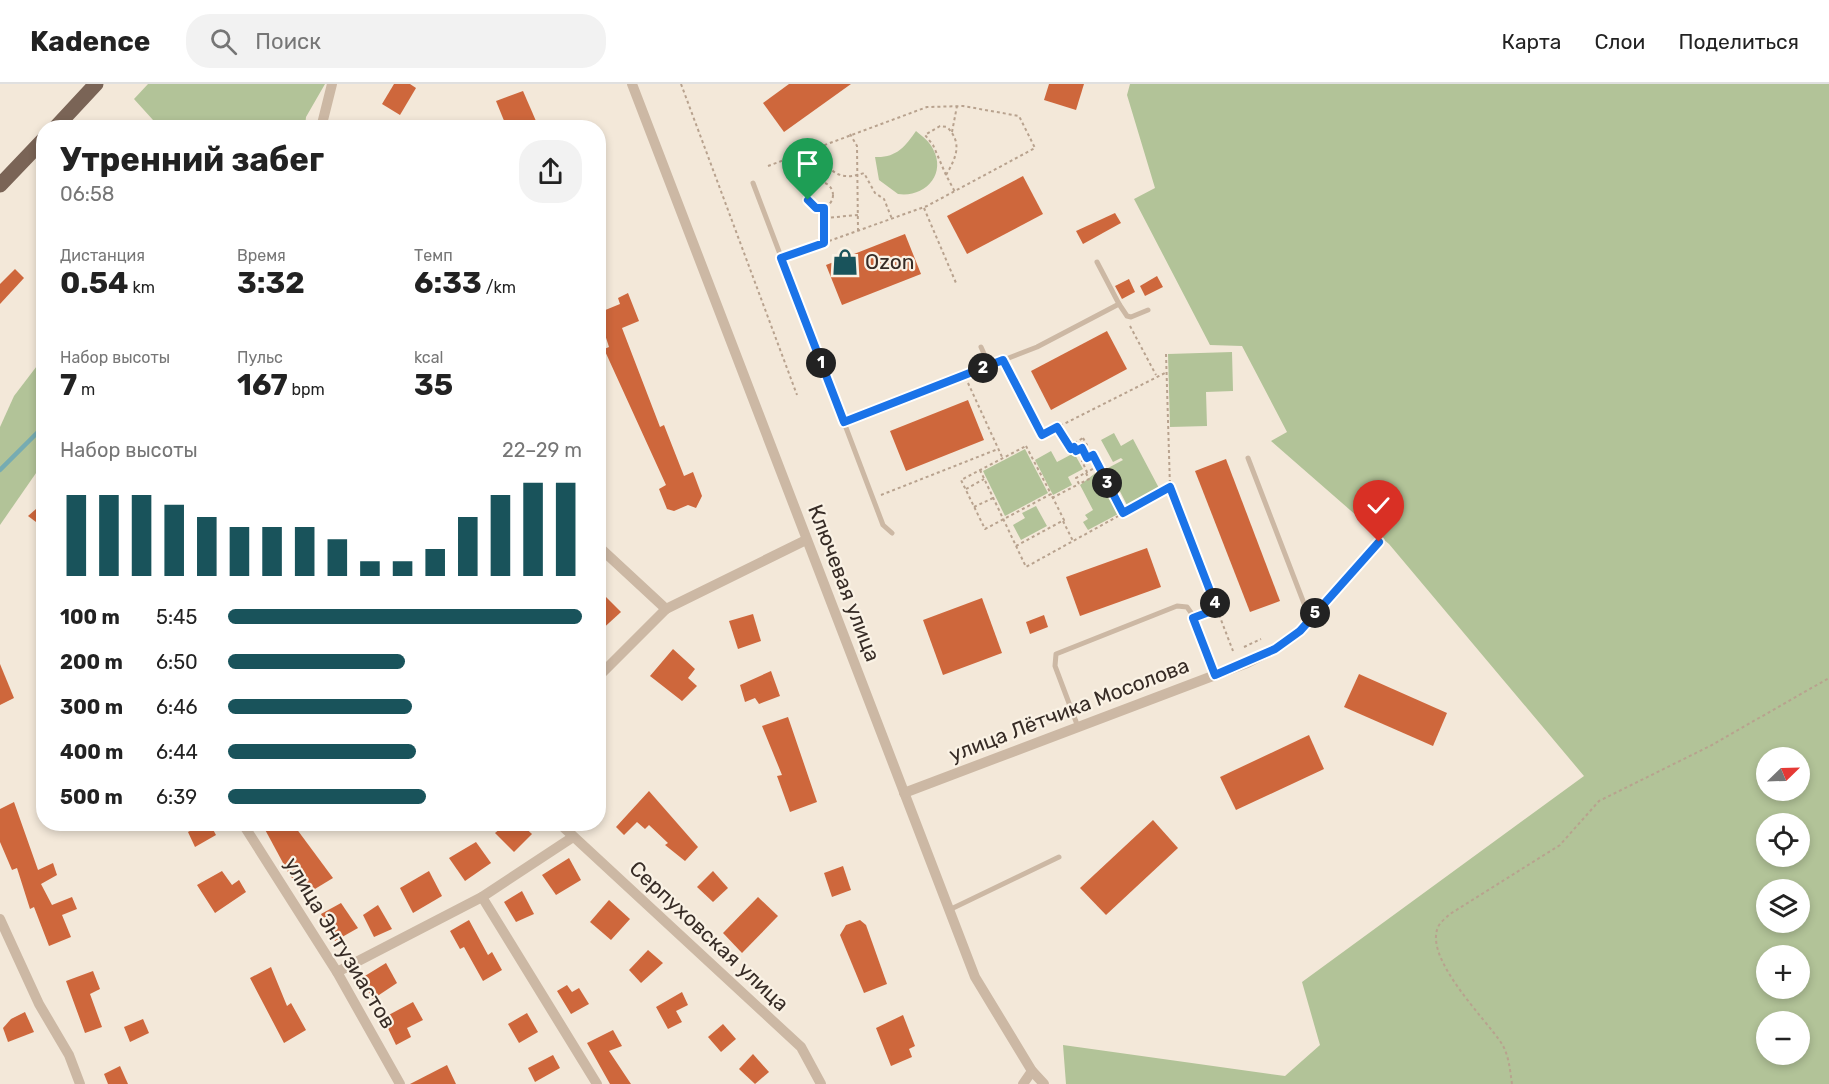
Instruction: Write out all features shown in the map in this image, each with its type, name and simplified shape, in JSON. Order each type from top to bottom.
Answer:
[{"type":"main road","points":[[62,120],[96,84]]},
{"type":"main road","points":[[0,185],[36,147]]},
{"type":"street","points":[[323,120],[332,84]]},
{"type":"street","name":"Ключевая улица","points":[[632,84],[975,977],[1032,1071],[1044,1084]]},
{"type":"street","points":[[606,669],[666,609],[807,540]]},
{"type":"street","name":"улица Лётчика Мосолова","points":[[904,793],[1215,675],[1275,649],[1300,631],[1379,542]]},
{"type":"street","points":[[606,553],[666,609]]},
{"type":"street","name":"улица Энтузиастов","points":[[247,831],[337,972],[400,1084]]},
{"type":"street","name":"Серпуховская улица","points":[[567,831],[801,1047],[821,1084]]},
{"type":"street","points":[[337,972],[482,897],[573,837]]},
{"type":"street","points":[[482,897],[597,1084]]},
{"type":"street","points":[[0,919],[39,1004],[69,1055],[80,1084]]},
{"type":"street","points":[[1023,1084],[1032,1071]]},
{"type":"lane","points":[[753,183],[883,525],[892,533]]},
{"type":"lane","points":[[1097,262],[1127,316],[1131,318],[1148,310]]},
{"type":"lane","points":[[844,422],[1037,346],[1119,304]]},
{"type":"lane","points":[[981,347],[989,365]]},
{"type":"lane","points":[[1248,458],[1310,619]]},
{"type":"lane","points":[[1078,727],[1055,666],[1056,654],[1182,604],[1187,607],[1193,618],[1215,675]]},
{"type":"lane","points":[[949,910],[1059,857]]},
{"type":"path","points":[[681,84],[797,395]]},
{"type":"path","points":[[952,132],[957,106]]},
{"type":"path","points":[[768,166],[927,107],[957,106],[1019,116],[1035,148],[924,207],[781,258]]},
{"type":"path","points":[[946,175],[957,157],[956,140],[947,127],[939,126],[925,135],[933,145],[946,175],[955,192]]},
{"type":"path","points":[[850,134],[858,146],[858,231]]},
{"type":"path","points":[[824,145],[824,183]]},
{"type":"path","points":[[824,162],[840,176],[864,173],[875,193],[884,199],[892,219]]},
{"type":"path","points":[[824,183],[832,190],[832,202],[824,208],[811,205],[806,195],[812,184],[824,183]]},
{"type":"path","points":[[924,207],[956,283]]},
{"type":"path","points":[[824,208],[824,243]]},
{"type":"path","points":[[824,218],[858,215]]},
{"type":"path","points":[[1131,318],[1130,324],[1156,375]]},
{"type":"path","points":[[1166,354],[1170,487],[1233,651]]},
{"type":"path","points":[[1003,360],[1042,435],[1156,375],[1167,372]]},
{"type":"path","points":[[964,375],[1003,459]]},
{"type":"path","points":[[1057,427],[1071,449],[1074,447],[1076,451],[1087,445],[1083,438],[1072,444],[1074,447]]},
{"type":"path","points":[[1074,541],[1063,521],[1052,496],[1026,446],[961,480],[985,529],[1003,519],[1052,496],[1079,484],[1089,479],[1082,461],[1093,455],[1123,513]]},
{"type":"path","points":[[1082,448],[1087,458]]},
{"type":"path","points":[[873,498],[998,449]]},
{"type":"path","points":[[1079,484],[1076,478],[1098,466]]},
{"type":"path","points":[[980,470],[1026,567],[1170,487]]},
{"type":"path","points":[[966,489],[984,479]]},
{"type":"path","points":[[974,507],[993,498]]},
{"type":"path","points":[[1016,546],[1063,521]]},
{"type":"path","points":[[1193,618],[1217,609]]},
{"type":"path","points":[[1244,647],[1261,639]]},
{"type":"path","points":[[1512,1084],[1510,1066],[1503,1046],[1442,962],[1435,942],[1438,926],[1450,914],[1560,845],[1599,801],[1710,746],[1829,678]]},
{"type":"green space","points":[[148,84],[325,84],[306,120],[153,120],[134,99]]},
{"type":"green space","points":[[1130,84],[1829,84],[1829,1084],[1066,1084],[1063,1045],[1285,1076],[1320,1045],[1302,982],[1584,776],[1389,544],[1271,441],[1287,432],[1242,346],[1210,345],[1134,199],[1155,188],[1127,95]]},
{"type":"green space","points":[[916,131],[933,149],[937,159],[935,176],[930,183],[916,192],[898,194],[879,180],[875,157],[889,156],[899,150]]},
{"type":"green space","points":[[1232,352],[1233,391],[1206,392],[1207,426],[1170,427],[1168,354]]},
{"type":"green space","points":[[36,367],[36,473],[0,525],[0,427],[14,396]]},
{"type":"green space","points":[[1114,433],[1121,446],[1133,439],[1160,490],[1128,507],[1108,468],[1123,460],[1121,458],[1113,462],[1101,440]]},
{"type":"green space","points":[[1025,449],[1048,493],[1005,516],[983,471]]},
{"type":"green space","points":[[1051,451],[1057,462],[1074,453],[1083,469],[1068,477],[1072,485],[1053,495],[1035,460]]},
{"type":"green space","points":[[1098,471],[1120,513],[1088,530],[1083,522],[1088,519],[1085,515],[1093,510],[1080,485]]},
{"type":"green space","points":[[1036,506],[1047,526],[1021,540],[1013,525],[1025,518],[1022,513]]},
{"type":"building","points":[[394,84],[410,84],[416,88],[400,115],[382,104]]},
{"type":"building","points":[[789,84],[851,84],[784,132],[763,103]]},
{"type":"building","points":[[1049,84],[1084,84],[1076,110],[1044,100]]},
{"type":"building","points":[[523,91],[536,120],[504,120],[496,101]]},
{"type":"building","points":[[1023,176],[1043,214],[967,254],[947,216]]},
{"type":"building","points":[[1115,213],[1121,223],[1083,244],[1076,231]]},
{"type":"building","points":[[905,234],[921,274],[842,305],[826,265]]},
{"type":"building","points":[[15,269],[24,278],[0,304],[0,284]]},
{"type":"building","points":[[1157,276],[1163,287],[1145,296],[1140,286]]},
{"type":"building","points":[[1129,279],[1135,292],[1122,299],[1115,286]]},
{"type":"building","points":[[628,293],[639,321],[622,328],[660,427],[664,425],[684,476],[693,472],[702,496],[696,508],[688,505],[674,511],[667,509],[659,489],[666,485],[606,353],[606,348],[609,347],[606,338],[606,310],[620,304],[618,298]]},
{"type":"building","points":[[1107,331],[1127,369],[1051,410],[1031,371]]},
{"type":"building","points":[[968,400],[984,440],[906,471],[890,431]]},
{"type":"building","points":[[1226,459],[1280,601],[1250,612],[1195,471]]},
{"type":"building","points":[[36,509],[36,522],[28,516]]},
{"type":"building","points":[[1147,548],[1161,587],[1080,616],[1066,577]]},
{"type":"building","points":[[606,597],[621,612],[606,626]]},
{"type":"building","points":[[982,598],[1002,653],[943,675],[923,620]]},
{"type":"building","points":[[753,614],[761,641],[738,649],[729,621]]},
{"type":"building","points":[[1044,615],[1048,627],[1030,634],[1026,622]]},
{"type":"building","points":[[673,649],[695,669],[688,678],[697,686],[682,701],[650,676]]},
{"type":"building","points":[[0,664],[14,698],[0,705]]},
{"type":"building","points":[[771,671],[780,696],[759,704],[755,698],[745,702],[740,685]]},
{"type":"building","points":[[1359,674],[1447,713],[1433,746],[1344,707]]},
{"type":"building","points":[[788,717],[817,802],[790,812],[777,776],[782,775],[762,726]]},
{"type":"building","points":[[1309,735],[1324,769],[1236,810],[1220,777]]},
{"type":"building","points":[[649,791],[698,847],[685,861],[665,845],[668,843],[649,825],[645,829],[637,822],[624,835],[616,827]]},
{"type":"building","points":[[14,802],[38,870],[53,863],[57,875],[41,884],[52,905],[72,897],[77,909],[62,915],[71,937],[49,946],[34,907],[30,909],[17,868],[12,870],[0,842],[0,809]]},
{"type":"building","points":[[1153,820],[1178,848],[1106,915],[1080,888]]},
{"type":"building","points":[[214,831],[216,835],[195,847],[188,832]]},
{"type":"building","points":[[266,831],[298,831],[333,878],[305,895],[289,874]]},
{"type":"building","points":[[497,831],[529,831],[532,834],[514,852],[495,833]]},
{"type":"building","points":[[476,842],[491,863],[465,881],[449,858]]},
{"type":"building","points":[[569,858],[581,880],[556,895],[542,875]]},
{"type":"building","points":[[843,866],[851,890],[832,897],[824,873]]},
{"type":"building","points":[[222,871],[232,885],[239,880],[246,892],[215,913],[197,885]]},
{"type":"building","points":[[429,871],[442,896],[413,913],[400,888]]},
{"type":"building","points":[[713,871],[728,888],[713,902],[697,887]]},
{"type":"building","points":[[522,891],[534,914],[516,922],[504,902]]},
{"type":"building","points":[[758,897],[778,916],[742,953],[723,933]]},
{"type":"building","points":[[609,900],[630,919],[611,940],[590,922]]},
{"type":"building","points":[[341,903],[358,928],[335,941],[321,914]]},
{"type":"building","points":[[378,905],[392,929],[374,937],[363,915]]},
{"type":"building","points":[[469,920],[488,955],[492,952],[502,970],[483,981],[464,947],[460,949],[450,931]]},
{"type":"building","points":[[860,920],[866,925],[887,984],[864,993],[840,935],[846,925]]},
{"type":"building","points":[[648,950],[663,963],[641,983],[629,970]]},
{"type":"building","points":[[386,963],[397,983],[373,999],[360,979]]},
{"type":"building","points":[[271,967],[287,1006],[291,1003],[306,1030],[284,1043],[250,978]]},
{"type":"building","points":[[93,971],[100,989],[90,994],[102,1027],[85,1033],[66,981]]},
{"type":"building","points":[[567,985],[572,992],[579,988],[589,1004],[571,1014],[557,991]]},
{"type":"building","points":[[682,992],[688,1005],[676,1011],[682,1022],[668,1029],[656,1007]]},
{"type":"building","points":[[413,1002],[423,1020],[407,1028],[411,1037],[396,1045],[383,1018]]},
{"type":"building","points":[[25,1012],[34,1032],[8,1042],[3,1028],[11,1019]]},
{"type":"building","points":[[527,1013],[538,1032],[519,1043],[508,1024]]},
{"type":"building","points":[[903,1015],[915,1046],[909,1049],[912,1057],[891,1066],[876,1028]]},
{"type":"building","points":[[143,1019],[149,1033],[130,1042],[124,1027]]},
{"type":"building","points":[[723,1024],[736,1039],[721,1052],[708,1037]]},
{"type":"building","points":[[613,1030],[622,1046],[609,1051],[631,1084],[610,1084],[587,1043]]},
{"type":"building","points":[[753,1054],[769,1072],[755,1084],[739,1069]]},
{"type":"building","points":[[553,1055],[560,1068],[535,1082],[528,1068]]},
{"type":"building","points":[[447,1065],[456,1084],[410,1084]]},
{"type":"building","points":[[120,1066],[128,1084],[108,1084],[104,1074]]},
{"type":"waterway","points":[[0,470],[36,434]]},
{"type":"place","name":"Ozon","points":[[845,262]]},
{"type":"route","points":[[808,200],[816,208],[824,208],[824,243],[781,258],[844,422],[1003,360],[1042,435],[1057,427],[1071,449],[1074,447],[1076,451],[1082,448],[1087,458],[1093,455],[1123,513],[1170,487],[1217,609],[1193,618],[1215,675],[1275,649],[1300,631],[1379,542]]}]
